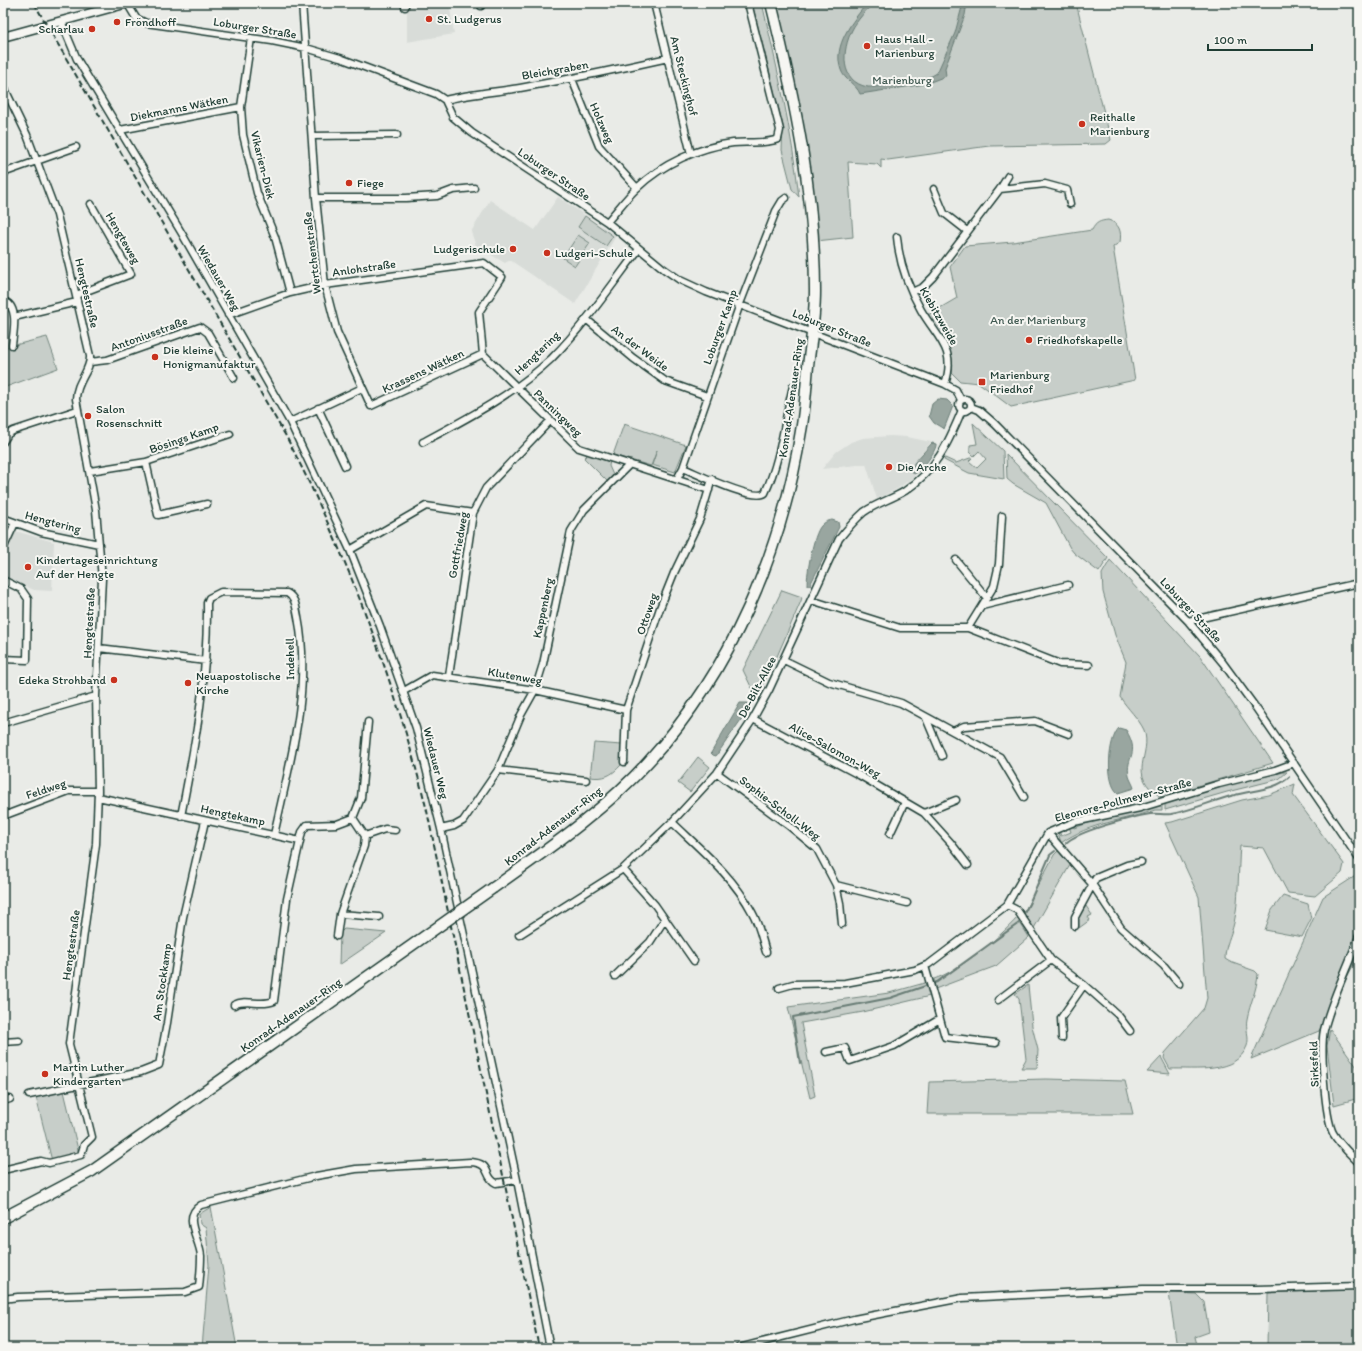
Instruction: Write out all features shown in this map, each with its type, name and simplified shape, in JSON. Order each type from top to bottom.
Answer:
[{"type":"main road","name":"Konrad-Adenauer-Ring","points":[[3,1218],[92,1171],[582,824],[631,780],[680,724],[716,670],[748,606],[780,522],[802,428],[813,333],[814,271],[808,199],[793,106],[770,3]]},
{"type":"street","name":"Loburger Straße","points":[[127,3],[136,18],[146,23],[251,38],[306,48],[406,81],[436,94],[445,100],[453,117],[472,133],[607,222],[639,249],[680,280],[945,384],[956,390],[962,400]]},
{"type":"street","points":[[3,37],[127,3]]},
{"type":"street","name":"Wertchenstraße","points":[[302,3],[316,198],[325,285],[337,332],[371,406]]},
{"type":"street","name":"Am Steckinghof","points":[[654,3],[691,154]]},
{"type":"street","points":[[607,222],[637,188],[670,163],[691,154],[733,143],[771,142],[778,139],[780,130],[748,3]]},
{"type":"street","name":"Wiedauer Weg","points":[[61,21],[77,59],[290,422],[350,550],[404,691],[416,728],[441,829],[517,1180],[550,1348]]},
{"type":"street","name":"Vikarien-Diek","points":[[251,38],[241,107],[243,135],[257,193],[275,238],[290,293]]},
{"type":"street","name":"Bleichgraben","points":[[445,100],[466,95],[495,92],[572,79],[668,58]]},
{"type":"street","name":"Holzweg","points":[[572,79],[599,146],[637,188]]},
{"type":"street","name":"Hengtestraße","points":[[3,85],[38,160],[57,215],[78,302],[90,362],[77,389],[77,410],[90,471],[102,579],[96,696],[98,794],[96,844],[69,1044],[92,1137],[84,1144],[81,1155],[49,1163],[42,1161],[3,1170]]},
{"type":"street","name":"Diekmanns Wätken","points":[[120,130],[241,107]]},
{"type":"street","points":[[312,136],[397,135]]},
{"type":"street","points":[[3,173],[76,147]]},
{"type":"street","points":[[912,292],[923,287],[933,277],[1000,189],[1008,176]]},
{"type":"street","points":[[1000,189],[1045,184],[1067,190],[1070,204]]},
{"type":"street","points":[[316,198],[406,198],[437,196],[453,190],[474,188]]},
{"type":"street","points":[[934,189],[944,213],[967,231]]},
{"type":"street","name":"Loburger Kamp","points":[[683,468],[740,304],[776,211],[782,201],[786,198]]},
{"type":"street","name":"Hengteweg","points":[[76,295],[130,274],[91,204]]},
{"type":"street","name":"Kiebitzweide","points":[[897,237],[900,255],[912,292],[948,352],[950,368],[945,384]]},
{"type":"street","name":"Hengtering","points":[[423,442],[479,412],[517,387],[551,359],[586,319],[639,249]]},
{"type":"street","name":"Anlohstraße","points":[[228,315],[290,293],[325,285],[484,263],[502,277],[479,312],[483,354]]},
{"type":"street","points":[[3,302],[9,305],[14,317],[12,346]]},
{"type":"street","points":[[14,317],[78,302]]},
{"type":"street","name":"An der Weide","points":[[586,319],[633,358],[665,381],[708,396]]},
{"type":"street","name":"Antoniusstraße","points":[[90,362],[107,360],[200,327],[208,333],[234,378]]},
{"type":"street","name":"Panningweg","points":[[483,354],[579,448],[709,490]]},
{"type":"street","name":"Krassens Wätken","points":[[371,406],[483,354]]},
{"type":"street","points":[[677,479],[683,468],[712,479],[719,484],[754,495],[762,495],[765,493],[780,450],[784,420],[793,386]]},
{"type":"street","points":[[290,422],[362,388]]},
{"type":"street","points":[[962,400],[969,400],[971,407],[968,411],[962,410],[959,405],[962,400]]},
{"type":"street","name":"Loburger Straße","points":[[971,407],[979,410],[995,424],[1188,621],[1223,663],[1294,763],[1359,859]]},
{"type":"street","points":[[318,408],[345,466]]},
{"type":"street","points":[[3,442],[4,438],[13,431],[77,410]]},
{"type":"street","name":"De-Bilt-Allee","points":[[518,935],[623,869],[672,822],[717,773],[754,719],[784,660],[834,548],[845,531],[865,512],[904,491],[927,472],[944,451],[962,410]]},
{"type":"street","name":"Gottfriedweg","points":[[449,676],[473,513],[486,488],[550,421]]},
{"type":"street","name":"Bösings Kamp","points":[[90,471],[146,462],[230,434]]},
{"type":"street","name":"Bösings Kamp","points":[[146,462],[158,515],[208,504]]},
{"type":"street","name":"Kappenberg","points":[[441,829],[463,822],[498,770],[522,715],[535,690],[543,664],[571,531],[584,510],[630,464]]},
{"type":"street","name":"Ottoweg","points":[[624,762],[626,710],[660,608],[674,573],[700,519],[712,479]]},
{"type":"street","points":[[350,550],[426,506],[473,513]]},
{"type":"street","points":[[968,628],[994,586],[999,564],[1002,516]]},
{"type":"street","name":"Hengtering","points":[[3,518],[60,537],[99,544]]},
{"type":"street","points":[[3,549],[15,523]]},
{"type":"street","points":[[956,560],[986,598]]},
{"type":"street","points":[[3,580],[21,589],[28,599],[26,660],[3,659]]},
{"type":"street","points":[[1188,621],[1359,583]]},
{"type":"street","points":[[982,606],[1068,585]]},
{"type":"street","name":"Indehell","points":[[206,661],[207,603],[209,598],[221,592],[281,592],[290,595],[294,600],[301,636],[302,680],[297,723],[274,835]]},
{"type":"street","points":[[811,600],[900,628],[968,628],[1060,664],[1089,665]]},
{"type":"street","points":[[99,648],[206,661],[198,732],[181,816]]},
{"type":"street","points":[[784,660],[829,682],[902,703],[926,718],[953,730],[1000,757],[1024,797]]},
{"type":"street","name":"Klutenweg","points":[[404,691],[432,674],[535,690],[626,710]]},
{"type":"street","points":[[3,723],[96,696]]},
{"type":"street","points":[[926,718],[942,756]]},
{"type":"street","name":"Alice-Salomon-Weg","points":[[754,719],[859,775],[924,812],[952,843],[968,865]]},
{"type":"street","points":[[234,1004],[241,1001],[266,1004],[274,1001],[287,899],[302,832],[307,824],[337,824],[353,818],[361,798],[368,722]]},
{"type":"street","points":[[953,730],[964,726],[1035,722],[1069,734]]},
{"type":"street","name":"Eleonore-Pollmeyer-Straße","points":[[779,988],[793,984],[845,983],[915,970],[924,966],[1007,905],[1048,833],[1074,822],[1140,808],[1219,784],[1275,770],[1294,763]]},
{"type":"street","points":[[498,770],[586,780]]},
{"type":"street","name":"Sophie-Scholl-Weg","points":[[717,773],[788,825],[817,849],[836,885],[840,903],[842,924]]},
{"type":"street","name":"Feldweg","points":[[3,816],[69,791],[98,794]]},
{"type":"street","name":"Hengtekamp","points":[[98,794],[181,816],[274,835],[300,842]]},
{"type":"street","points":[[924,812],[956,800]]},
{"type":"street","points":[[890,834],[906,802]]},
{"type":"street","points":[[337,936],[340,914],[361,858],[365,836],[353,818]]},
{"type":"street","name":"Am Stockkamp","points":[[79,1084],[141,1072],[159,1065],[183,917],[205,821]]},
{"type":"street","points":[[672,822],[724,871],[751,910],[758,924],[766,952]]},
{"type":"street","points":[[365,836],[386,829],[395,830]]},
{"type":"street","points":[[1048,833],[1092,884],[1121,928],[1164,966],[1179,984]]},
{"type":"street","points":[[1075,926],[1075,917],[1096,878],[1127,865],[1141,862]]},
{"type":"street","points":[[623,869],[655,905],[694,960]]},
{"type":"street","points":[[836,885],[908,903]]},
{"type":"street","points":[[1007,905],[1017,910],[1051,960],[1084,985],[1118,1015],[1130,1031]]},
{"type":"street","points":[[340,914],[379,917]]},
{"type":"street","points":[[615,976],[650,942],[665,919]]},
{"type":"street","name":"Sirksfeld","points":[[1359,936],[1327,1021],[1322,1044],[1326,1094],[1331,1125],[1339,1140],[1359,1163]]},
{"type":"street","points":[[998,1000],[1051,960]]},
{"type":"street","points":[[924,966],[945,1037],[996,1043]]},
{"type":"street","points":[[1062,1038],[1061,1018],[1084,985]]},
{"type":"street","points":[[826,1052],[845,1048],[850,1062],[894,1046],[940,1019]]},
{"type":"street","points":[[3,1042],[19,1041]]},
{"type":"street","points":[[29,1095],[79,1084]]},
{"type":"street","points":[[3,1101],[10,1099]]},
{"type":"street","points":[[3,1299],[18,1297],[184,1292],[199,1287],[201,1255],[192,1222],[192,1215],[195,1209],[201,1205],[316,1176],[356,1169],[478,1162],[484,1166],[490,1177],[496,1183],[517,1180]]},
{"type":"street","points":[[738,1348],[854,1319],[962,1298],[1143,1289],[1256,1290],[1359,1286]]},
{"type":"shaded area","name":"St. Ludgerus","points":[[407,3],[449,3],[454,34],[407,42]]},
{"type":"shaded area","points":[[867,3],[873,3],[859,19],[852,30],[846,47],[845,64],[852,79],[859,84],[871,87],[915,81],[937,73],[955,33],[963,3],[967,3],[965,15],[945,68],[946,76],[925,84],[860,94],[841,70],[839,52],[845,34]]},
{"type":"shaded area","name":"Ludgeri-Schule","points":[[558,197],[616,236],[575,304],[510,260],[505,263],[476,246],[471,232],[490,200],[535,230]]},
{"type":"shaded area","points":[[938,399],[947,400],[953,406],[944,429],[934,423],[929,416],[932,404]]},
{"type":"shaded area","name":"Die Arche","points":[[890,436],[907,437],[931,442],[909,469],[915,476],[897,489],[877,499],[866,464],[822,469],[836,452],[851,442],[863,438]]},
{"type":"shaded area","points":[[932,443],[936,444],[936,447],[931,456],[921,469],[914,474],[912,471],[914,463]]},
{"type":"shaded area","points":[[832,520],[838,522],[839,527],[810,585],[807,585],[809,563],[815,537],[822,525]]},
{"type":"shaded area","name":"Kindertageseinrichtung Auf der Hengte","points":[[15,531],[54,542],[52,591],[34,590],[3,576],[3,557]]},
{"type":"shaded area","points":[[740,703],[748,703],[747,711],[716,756],[713,755],[711,753]]},
{"type":"shaded area","points":[[1119,728],[1126,730],[1132,745],[1132,755],[1128,769],[1134,788],[1118,793],[1111,780],[1110,751],[1112,741]]},
{"type":"green space","points":[[752,3],[762,3],[788,123],[799,197],[792,189],[782,150],[783,126]]},
{"type":"green space","name":"Marienburg","points":[[776,3],[1076,3],[1111,140],[1106,144],[989,146],[888,160],[881,159],[881,168],[877,164],[848,162],[853,237],[816,241],[789,61]]},
{"type":"green space","points":[[585,216],[613,236],[606,246],[578,227]]},
{"type":"green space","name":"An der Marienburg","points":[[1108,220],[1117,225],[1121,234],[1120,242],[1113,247],[1135,380],[1011,407],[979,383],[960,381],[952,373],[953,364],[946,342],[928,315],[957,298],[950,267],[965,246],[1013,242],[1092,230],[1098,222]]},
{"type":"green space","points":[[578,235],[590,243],[575,266],[563,258]]},
{"type":"green space","points":[[47,337],[58,368],[3,388],[3,348]]},
{"type":"green space","points":[[973,423],[1003,451],[1004,479],[969,473],[944,460],[945,458],[956,463],[972,458],[969,461],[977,468],[986,459],[979,451],[974,456],[970,452],[970,445],[977,444]]},
{"type":"green space","points":[[624,424],[686,445],[675,472],[652,465],[657,450],[651,466],[613,455]]},
{"type":"green space","points":[[588,454],[610,461],[609,466],[613,475],[608,482],[584,458]]},
{"type":"green space","points":[[1006,454],[1108,558],[1099,572],[1074,553],[1070,548],[1046,503],[1007,479]]},
{"type":"green space","points":[[1110,560],[1200,656],[1273,763],[1161,797],[1150,789],[1144,780],[1142,772],[1146,739],[1144,730],[1120,697],[1126,662],[1115,635],[1103,592],[1102,574]]},
{"type":"green space","points":[[782,590],[802,597],[775,661],[756,697],[743,670]]},
{"type":"green space","points":[[594,743],[622,745],[621,765],[607,776],[599,778],[590,777]]},
{"type":"green space","points":[[698,757],[710,767],[690,792],[678,783]]},
{"type":"green space","points":[[1287,772],[1279,779],[1165,810],[1165,803],[1226,785]]},
{"type":"green space","points":[[1295,784],[1293,795],[1344,864],[1342,873],[1315,896],[1288,893],[1264,848],[1240,846],[1236,915],[1226,949],[1225,959],[1255,971],[1258,974],[1247,1019],[1247,1046],[1242,1055],[1234,1062],[1224,1066],[1202,1069],[1170,1069],[1164,1058],[1165,1053],[1204,1008],[1207,998],[1199,897],[1165,823],[1242,800],[1269,795]]},
{"type":"green space","points":[[1162,804],[1162,810],[1155,810],[1095,826],[1072,836],[1061,843],[1058,832],[1059,831],[1061,836],[1071,832],[1069,827],[1073,826],[1074,828],[1099,819]]},
{"type":"green space","points":[[1058,851],[1070,865],[1033,930],[1023,914],[1054,855]]},
{"type":"green space","points":[[1357,875],[1359,878],[1359,958],[1356,960],[1319,1031],[1251,1059],[1323,897]]},
{"type":"green space","points":[[1283,896],[1308,904],[1311,919],[1302,937],[1265,930],[1272,910]]},
{"type":"green space","points":[[1086,906],[1092,915],[1088,917],[1090,920],[1079,928],[1078,917]]},
{"type":"green space","points":[[1017,918],[1029,937],[996,966],[935,989],[934,979],[955,969],[978,953],[1000,935]]},
{"type":"green space","points":[[344,929],[386,933],[339,965],[340,933]]},
{"type":"green space","points":[[928,982],[930,996],[863,1012],[801,1023],[815,1096],[810,1098],[788,1007],[889,993]]},
{"type":"green space","points":[[1028,985],[1032,1026],[1038,1050],[1037,1068],[1021,1068],[1026,1059],[1019,999],[1015,994]]},
{"type":"green space","points":[[1330,1029],[1359,1070],[1359,1098],[1334,1105],[1327,1046]]},
{"type":"green space","points":[[1161,1057],[1170,1074],[1147,1072]]},
{"type":"green space","points":[[1046,1079],[1125,1081],[1133,1114],[927,1114],[929,1082]]},
{"type":"green space","points":[[63,1087],[79,1154],[52,1161],[35,1093]]},
{"type":"green space","points":[[211,1207],[237,1348],[202,1348],[209,1265],[206,1228],[200,1224],[199,1214]]},
{"type":"green space","points":[[1359,1289],[1359,1348],[1267,1348],[1268,1293]]},
{"type":"green space","points":[[1169,1293],[1196,1294],[1204,1302],[1209,1332],[1195,1337],[1198,1348],[1177,1348]]},
{"type":"waterway","points":[[1066,843],[1072,838],[1106,825],[1150,814],[1168,814],[1195,808],[1227,797],[1278,785],[1289,777]]},
{"type":"waterway","points":[[800,1063],[793,1017],[890,998],[937,982],[1019,923],[1029,904],[1050,855],[1055,851]]},
{"type":"railway","points":[[34,3],[287,438],[330,528],[368,620],[400,715],[427,811],[539,1348]]},
{"type":"place","name":"St. Ludgerus","points":[[429,19]]},
{"type":"place","name":"Fröndhoff","points":[[117,22]]},
{"type":"place","name":"Scharlau","points":[[92,29]]},
{"type":"place","name":"Haus Hall - Marienburg","points":[[867,46]]},
{"type":"place","name":"Reithalle Marienburg","points":[[1082,124]]},
{"type":"place","name":"Fiege","points":[[349,183]]},
{"type":"place","name":"Ludgerischule","points":[[513,249]]},
{"type":"place","name":"Ludgeri-Schule","points":[[547,253]]},
{"type":"place","name":"Friedhofskapelle","points":[[1029,340]]},
{"type":"place","name":"Die kleine Honigmanufaktur","points":[[155,357]]},
{"type":"place","name":"Marienburg Friedhof","points":[[982,382]]},
{"type":"place","name":"Salon Rosenschnitt","points":[[88,416]]},
{"type":"place","name":"Die Arche","points":[[889,467]]},
{"type":"place","name":"Kindertageseinrichtung Auf der Hengte","points":[[28,567]]},
{"type":"place","name":"Edeka Strohband","points":[[114,680]]},
{"type":"place","name":"Neuapostolische Kirche","points":[[188,683]]},
{"type":"place","name":"Martin Luther Kindergarten","points":[[45,1074]]}]
